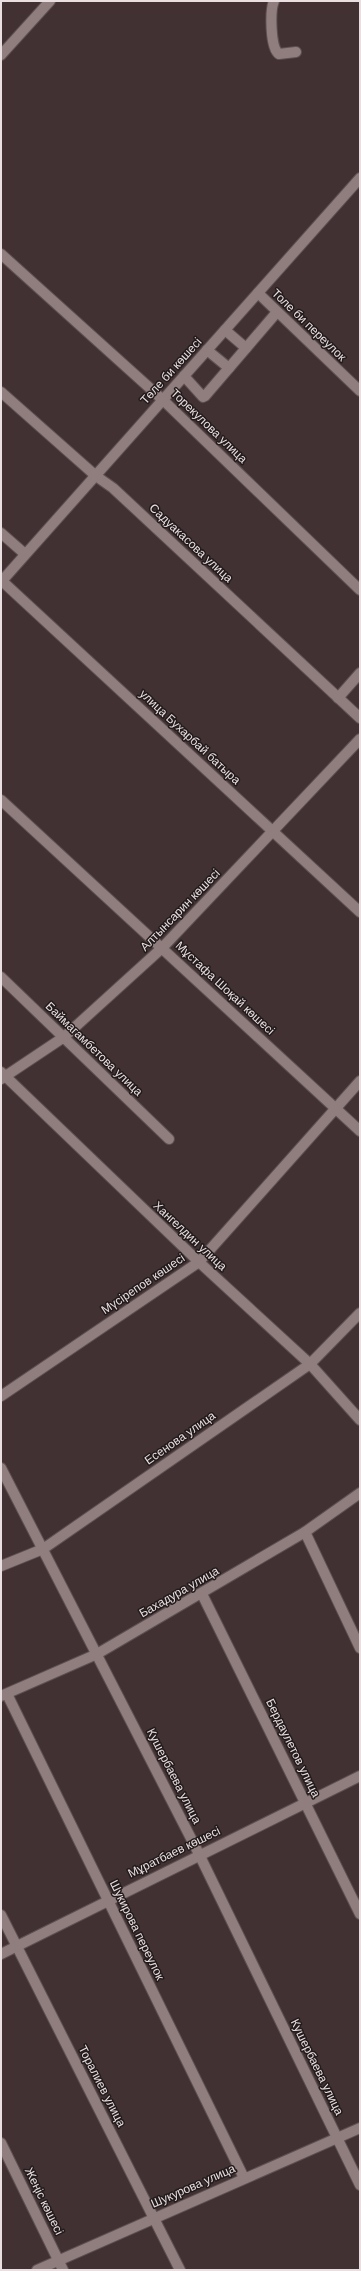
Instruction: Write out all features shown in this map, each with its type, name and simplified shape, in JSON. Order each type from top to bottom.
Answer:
[{"type":"street","points":[[1,55],[50,1]]},
{"type":"street","points":[[274,1],[271,12],[275,52],[279,54],[296,52]]},
{"type":"street","name":"Төле би көшесі","points":[[1,582],[360,178]]},
{"type":"street","name":"Торекулова улица","points":[[1,254],[163,400],[360,590]]},
{"type":"street","name":"Толе би переулок","points":[[258,293],[360,391]]},
{"type":"street","points":[[184,376],[203,397],[278,312]]},
{"type":"street","points":[[225,330],[246,348]]},
{"type":"street","points":[[207,350],[229,368]]},
{"type":"street","name":"Садуакасова улица","points":[[1,392],[96,476],[113,488],[360,718]]},
{"type":"street","points":[[1,533],[25,554]]},
{"type":"street","name":"улица Бухарбай батыра","points":[[1,582],[360,912]]},
{"type":"street","points":[[338,698],[360,672]]},
{"type":"street","name":"Алтынсарин көшесі","points":[[2,1076],[64,1037],[162,948],[360,739]]},
{"type":"street","name":"Мұстафа Шоқай көшесі","points":[[1,800],[360,1131]]},
{"type":"street","name":"Баймагамбетова улица","points":[[1,977],[169,1139]]},
{"type":"street","name":"Хангелдин улица","points":[[2,1076],[198,1262],[310,1364],[360,1420]]},
{"type":"street","name":"Мүсірепов көшесі","points":[[1,1396],[198,1262],[360,1081]]},
{"type":"street","name":"Есенова улица","points":[[1,1566],[43,1549],[310,1364],[360,1313]]},
{"type":"street","name":"Кушербаева улица","points":[[1,1468],[199,1854],[360,2185]]},
{"type":"street","name":"Бахадура улица","points":[[4,1695],[97,1654],[202,1594],[305,1532],[360,1493]]},
{"type":"street","points":[[305,1532],[360,1648]]},
{"type":"street","name":"Бердаулетов улица","points":[[202,1594],[360,1914]]},
{"type":"street","name":"Шукирова переулок","points":[[4,1695],[244,2178]]},
{"type":"street","name":"Мұратбаев көшесі","points":[[1,1954],[199,1854],[360,1776]]},
{"type":"street","name":"Торалиев улица","points":[[1,1915],[180,2270]]},
{"type":"street","name":"Шукурова улица","points":[[37,2270],[360,2128]]},
{"type":"street","name":"Жеңіс көшесі","points":[[1,2143],[63,2270]]}]
